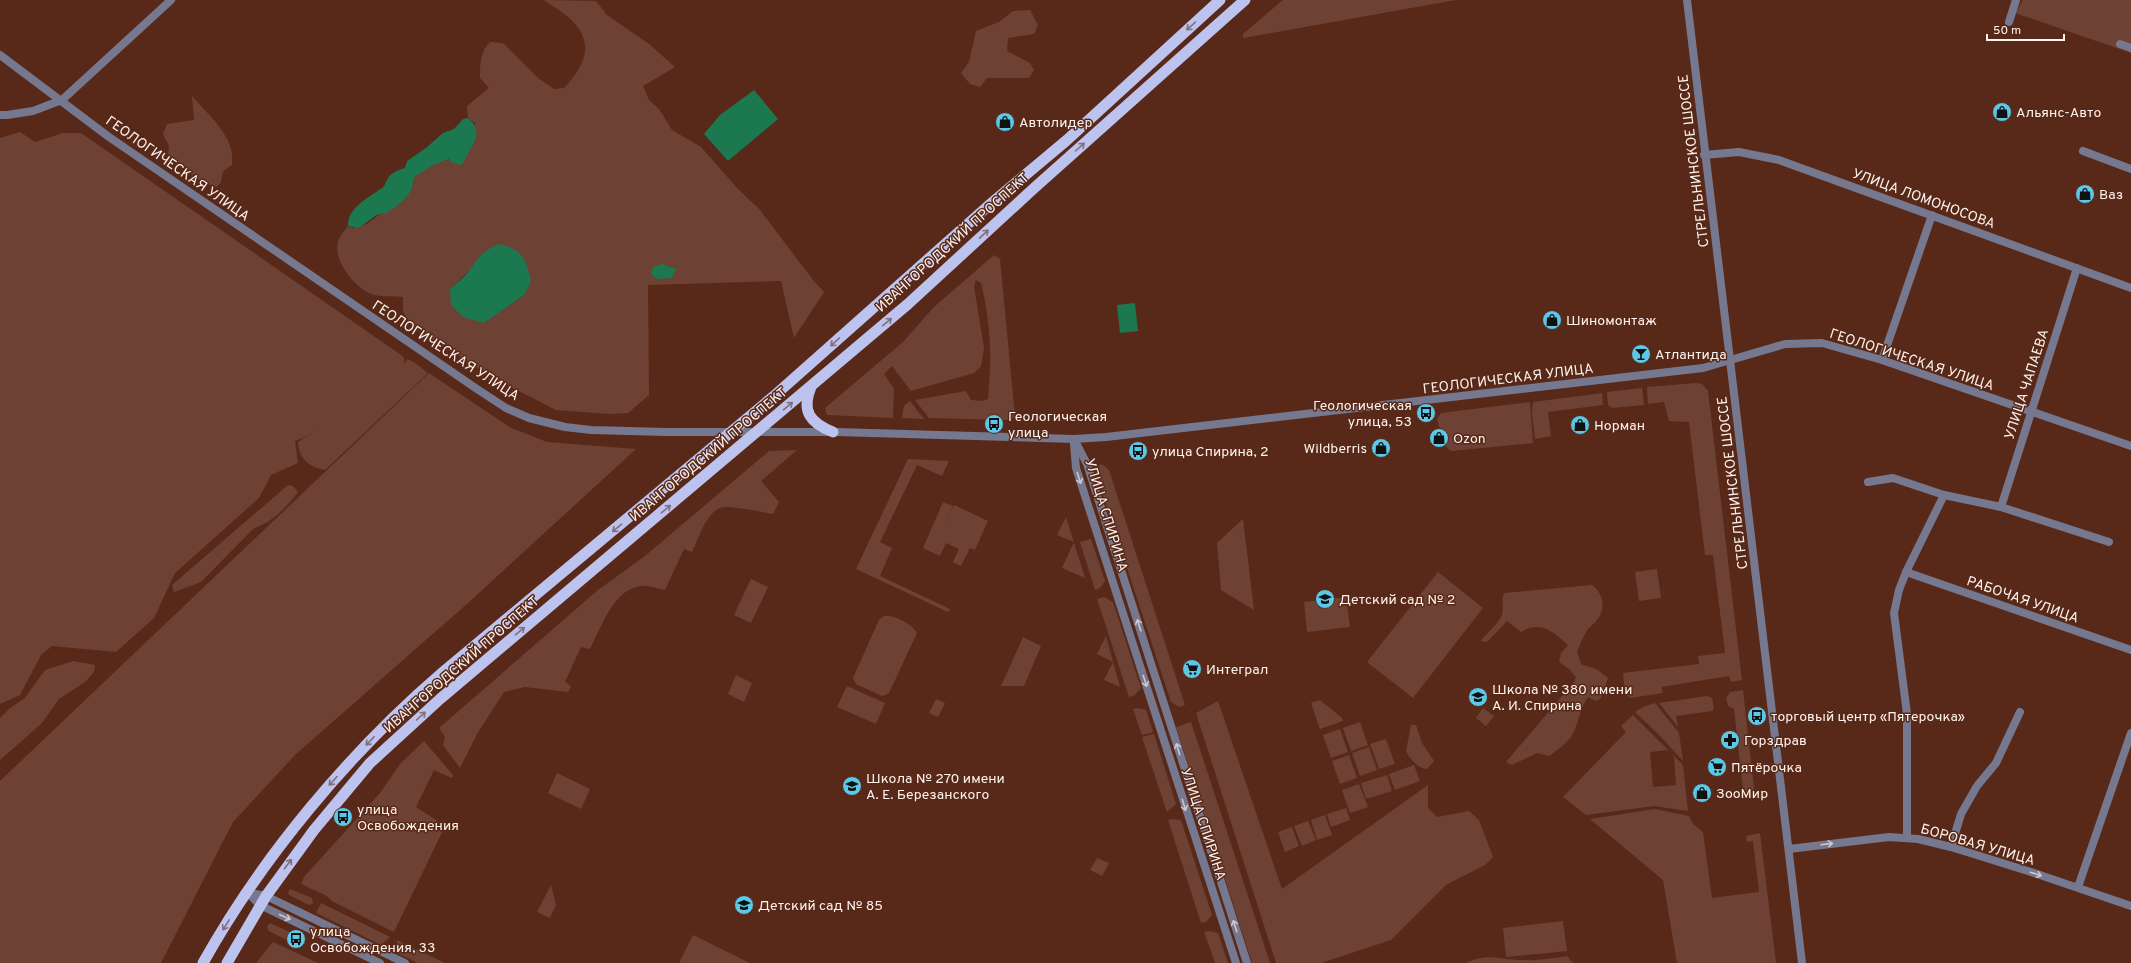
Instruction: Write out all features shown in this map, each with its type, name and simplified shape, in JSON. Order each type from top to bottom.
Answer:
[{"type":"highway","name":"ИВАНГОРОДСКИЙ ПРОСПЕКТ","points":[[203,963],[247,892],[323,793],[398,712],[442,673],[733,431],[987,207],[1066,140],[1220,0]]},
{"type":"highway","name":"ИВАНГОРОДСКИЙ ПРОСПЕКТ","points":[[227,963],[263,900],[314,830],[370,763],[440,699],[908,304],[1032,190],[1246,0]]},
{"type":"highway","points":[[811,386],[806,404],[808,413],[821,427],[833,432]]},
{"type":"street","points":[[0,115],[33,110],[62,100],[171,0]]},
{"type":"street","name":"СТРЕЛЬНИНСКОЕ ШОССЕ","points":[[1687,0],[1704,155],[1731,359],[1802,963]]},
{"type":"street","points":[[2010,22],[2016,0]]},
{"type":"street","points":[[2120,44],[2131,48]]},
{"type":"street","name":"ГЕОЛОГИЧЕСКАЯ УЛИЦА","points":[[0,55],[62,100],[109,137],[506,408],[529,418],[565,427],[660,432],[833,432],[1074,439],[1229,424],[1703,368],[1785,344],[1809,342],[1836,346],[1882,360],[2131,446]]},
{"type":"street","name":"УЛИЦА ЛОМОНОСОВА","points":[[1704,155],[1739,152],[1780,160],[1932,214],[2131,288]]},
{"type":"street","points":[[2083,152],[2131,169]]},
{"type":"street","points":[[1882,360],[1932,214]]},
{"type":"street","name":"УЛИЦА ЧАПАЕВА","points":[[2001,507],[2077,268]]},
{"type":"street","name":"УЛИЦА СПИРИНА","points":[[1074,439],[1076,468],[1236,963]]},
{"type":"street","name":"УЛИЦА СПИРИНА","points":[[1074,439],[1087,464],[1247,963]]},
{"type":"street","points":[[1868,482],[1893,478],[1944,495],[2001,507],[2109,542]]},
{"type":"street","points":[[1907,838],[1907,714],[1894,613],[1899,590],[1906,572],[1944,495]]},
{"type":"street","name":"РАБОЧАЯ УЛИЦА","points":[[1906,572],[2131,650]]},
{"type":"street","points":[[1951,847],[1961,814],[1977,786],[1996,763],[2020,712]]},
{"type":"street","points":[[2078,887],[2131,733]]},
{"type":"street","name":"БОРОВАЯ УЛИЦА","points":[[1789,849],[1870,839],[1907,838],[1951,847],[2078,887],[2131,906]]},
{"type":"street","points":[[247,892],[380,963]]},
{"type":"street","points":[[263,900],[405,963]]},
{"type":"shaded area","points":[[544,0],[596,1],[607,15],[649,44],[675,67],[643,86],[649,100],[659,109],[672,130],[701,147],[737,188],[760,210],[813,280],[824,292],[794,338],[781,281],[648,285],[649,395],[628,413],[610,414],[556,410],[495,379],[410,325],[403,311],[403,297],[374,295],[360,287],[346,272],[338,255],[337,247],[339,239],[348,226],[353,228],[367,224],[380,214],[398,205],[414,184],[414,177],[425,169],[438,163],[466,155],[475,140],[475,123],[468,118],[467,106],[489,88],[480,78],[480,73],[482,54],[490,42],[503,43],[538,78],[554,89],[564,88],[576,74],[584,58],[585,42],[582,34],[573,21]],"holes":[[[468,272],[524,295],[484,323],[450,289]]]},
{"type":"shaded area","points":[[1283,0],[1456,0],[1243,38],[1243,34]]},
{"type":"shaded area","points":[[2023,0],[2131,0],[2131,53],[2015,13]]},
{"type":"shaded area","points":[[1030,10],[1038,25],[1034,34],[1008,38],[1007,51],[1030,63],[1034,70],[1029,78],[987,78],[980,87],[970,84],[961,73],[969,62],[976,31],[999,22],[1013,11]]},
{"type":"shaded area","points":[[754,90],[778,119],[728,161],[704,134],[720,115]]},
{"type":"shaded area","points":[[192,96],[220,128],[230,145],[232,165],[223,171],[221,182],[217,187],[203,183],[168,157],[169,146],[163,134],[167,124],[194,120]]},
{"type":"shaded area","points":[[468,118],[476,129],[476,135],[475,141],[462,165],[452,163],[449,159],[431,166],[414,177],[412,188],[406,198],[393,209],[387,213],[376,216],[358,228],[348,226],[351,213],[355,208],[383,187],[390,175],[405,168],[407,161],[426,148],[443,133],[454,129],[463,119]]},
{"type":"shaded area","points":[[20,132],[35,142],[63,133],[81,133],[404,357],[404,364],[407,359],[414,362],[428,373],[325,470],[310,465],[306,462],[301,454],[298,442],[320,428],[295,441],[298,463],[271,475],[259,498],[175,573],[154,618],[116,652],[52,646],[41,655],[20,695],[0,704],[0,138]]},
{"type":"shaded area","points":[[500,244],[514,249],[525,261],[531,281],[524,295],[484,323],[463,317],[451,305],[450,289],[467,274],[482,254],[490,248]]},
{"type":"shaded area","points":[[994,255],[1000,259],[1015,417],[1007,420],[929,418],[915,400],[966,391],[971,400],[982,401],[988,399],[990,369],[989,326],[981,283],[976,280],[974,286],[984,348],[981,366],[974,373],[911,391],[892,366],[884,374],[894,389],[893,418],[827,415],[825,408],[903,342],[934,307]]},
{"type":"shaded area","points":[[662,264],[676,269],[672,278],[657,279],[651,274],[653,267]]},
{"type":"shaded area","points":[[1135,303],[1138,331],[1120,333],[1117,305]]},
{"type":"shaded area","points":[[429,373],[511,428],[547,442],[636,449],[468,603],[296,754],[233,822],[161,963],[0,963],[0,781]]},
{"type":"shaded area","points":[[1696,383],[1702,384],[1708,391],[1742,680],[1731,682],[1729,676],[1661,687],[1663,693],[1630,698],[1625,693],[1623,673],[1699,664],[1698,656],[1725,653],[1713,555],[1705,555],[1689,422],[1669,421],[1664,402],[1648,404],[1647,387]]},
{"type":"shaded area","points":[[1642,388],[1644,405],[1612,408],[1608,405],[1607,392]]},
{"type":"shaded area","points":[[1602,393],[1603,405],[1548,412],[1551,436],[1535,439],[1532,413],[1533,402]]},
{"type":"shaded area","points":[[910,401],[924,419],[902,418],[904,406]]},
{"type":"shaded area","points":[[1530,402],[1533,443],[1451,451],[1444,445],[1437,419],[1441,413]]},
{"type":"shaded area","points":[[797,450],[761,481],[779,502],[773,514],[729,507],[718,509],[713,513],[704,525],[692,552],[684,549],[665,590],[640,586],[631,589],[615,602],[590,649],[581,647],[565,682],[571,686],[568,692],[525,687],[504,692],[477,734],[460,768],[443,745],[445,737],[439,728],[598,590],[645,556],[769,451]]},
{"type":"shaded area","points":[[908,459],[949,461],[942,476],[917,465],[880,542],[892,548],[880,576],[950,609],[948,612],[856,569]]},
{"type":"shaded area","points":[[1102,464],[1109,470],[1185,705],[1179,707],[1171,702],[1094,467]]},
{"type":"shaded area","points":[[288,485],[293,486],[298,492],[284,508],[266,523],[254,528],[201,582],[174,592],[172,585]]},
{"type":"shaded area","points":[[943,502],[953,506],[943,529],[954,505],[988,521],[975,550],[970,548],[961,566],[953,562],[959,549],[946,543],[940,556],[923,548]]},
{"type":"shaded area","points":[[1066,517],[1074,542],[1057,535]]},
{"type":"shaded area","points":[[1243,519],[1254,610],[1221,590],[1217,543]]},
{"type":"shaded area","points":[[1091,539],[1105,581],[1100,588],[1095,590],[1080,542]]},
{"type":"shaded area","points":[[1074,542],[1085,578],[1062,568]]},
{"type":"shaded area","points":[[1657,569],[1661,598],[1639,601],[1635,572]]},
{"type":"shaded area","points":[[1438,572],[1483,608],[1413,698],[1367,662]]},
{"type":"shaded area","points":[[751,579],[768,587],[751,623],[734,615]]},
{"type":"shaded area","points":[[1592,585],[1601,597],[1603,606],[1602,611],[1597,620],[1586,632],[1577,652],[1581,664],[1598,670],[1608,678],[1601,698],[1596,701],[1588,697],[1572,735],[1549,756],[1537,753],[1512,765],[1506,762],[1574,682],[1576,677],[1569,669],[1559,662],[1561,653],[1568,645],[1552,632],[1541,627],[1535,627],[1521,632],[1507,621],[1487,642],[1481,641],[1498,622],[1502,615],[1504,593]]},
{"type":"shaded area","points":[[1104,597],[1113,602],[1141,688],[1135,695],[1129,697],[1097,599]]},
{"type":"shaded area","points":[[1346,597],[1350,627],[1307,632],[1304,602]]},
{"type":"shaded area","points":[[884,616],[898,618],[912,627],[917,633],[889,693],[882,696],[856,684],[853,678],[879,620]]},
{"type":"shaded area","points":[[1106,636],[1120,687],[1104,680],[1113,662],[1097,654]]},
{"type":"shaded area","points":[[1023,637],[1041,646],[1024,686],[1001,686]]},
{"type":"shaded area","points":[[73,661],[95,665],[94,672],[85,682],[59,699],[42,723],[0,760],[0,718],[10,708],[25,698],[45,670]]},
{"type":"shaded area","points":[[736,675],[752,683],[744,702],[728,694]]},
{"type":"shaded area","points":[[847,686],[885,703],[876,724],[837,707]]},
{"type":"shaded area","points":[[1743,690],[1755,797],[1744,798],[1734,709],[1728,706],[1726,698],[1730,692]]},
{"type":"shaded area","points":[[1707,696],[1712,698],[1714,709],[1712,711],[1676,716],[1678,727],[1659,703]]},
{"type":"shaded area","points":[[936,699],[945,703],[938,717],[929,713]]},
{"type":"shaded area","points":[[1320,700],[1342,718],[1343,721],[1320,729],[1311,703]]},
{"type":"shaded area","points":[[1218,701],[1282,889],[1428,785],[1428,808],[1437,817],[1469,811],[1479,820],[1493,857],[1485,865],[1446,885],[1391,940],[1321,963],[1276,963],[1196,713]]},
{"type":"shaded area","points":[[1655,703],[1679,733],[1683,761],[1635,712],[1643,707]]},
{"type":"shaded area","points":[[1138,708],[1146,710],[1153,732],[1142,735],[1133,709]]},
{"type":"shaded area","points":[[1483,708],[1494,716],[1486,726],[1476,718]]},
{"type":"shaded area","points":[[1633,715],[1668,750],[1683,765],[1688,811],[1654,806],[1586,815],[1563,797],[1626,732],[1621,726]],"holes":[[[1668,750],[1674,757],[1676,785],[1653,787],[1650,752]]]},
{"type":"shaded area","points":[[1191,722],[1270,963],[1252,963],[1176,727]]},
{"type":"shaded area","points":[[1360,722],[1368,745],[1351,751],[1343,728]]},
{"type":"shaded area","points":[[1411,725],[1416,725],[1422,743],[1434,761],[1427,769],[1414,763],[1406,751]]},
{"type":"shaded area","points":[[1340,729],[1348,752],[1331,758],[1323,735]]},
{"type":"shaded area","points":[[1154,734],[1176,804],[1167,812],[1142,737]]},
{"type":"shaded area","points":[[1386,739],[1395,764],[1379,769],[1370,744]]},
{"type":"shaded area","points":[[424,741],[453,775],[452,778],[434,770],[416,807],[445,826],[394,932],[332,901],[327,896],[301,884],[304,877],[380,793],[400,764]]},
{"type":"shaded area","points":[[1369,747],[1377,770],[1360,776],[1352,753]]},
{"type":"shaded area","points":[[1349,755],[1357,778],[1340,784],[1332,761]]},
{"type":"shaded area","points":[[1414,765],[1420,781],[1395,790],[1389,774]]},
{"type":"shaded area","points":[[557,773],[590,789],[581,809],[548,793]]},
{"type":"shaded area","points":[[1387,775],[1392,791],[1366,799],[1361,783]]},
{"type":"shaded area","points":[[1359,784],[1368,807],[1350,813],[1342,790]]},
{"type":"shaded area","points":[[1346,808],[1350,820],[1331,827],[1327,814]]},
{"type":"shaded area","points":[[1655,809],[1689,816],[1693,824],[1703,832],[1712,898],[1759,892],[1753,841],[1747,842],[1746,836],[1760,833],[1776,963],[1677,963],[1663,880],[1590,819]]},
{"type":"shaded area","points":[[1325,815],[1332,835],[1317,840],[1311,820]]},
{"type":"shaded area","points":[[1168,820],[1181,820],[1212,915],[1206,922],[1201,923]]},
{"type":"shaded area","points":[[1308,821],[1316,840],[1302,846],[1294,826]]},
{"type":"shaded area","points":[[1292,827],[1299,846],[1285,852],[1278,832]]},
{"type":"shaded area","points":[[1097,858],[1109,863],[1102,876],[1090,870]]},
{"type":"shaded area","points":[[551,885],[556,905],[550,918],[537,912]]},
{"type":"shaded area","points":[[290,889],[312,898],[313,904],[309,905],[289,895],[288,893]]},
{"type":"shaded area","points":[[321,903],[390,937],[381,945],[316,913]]},
{"type":"shaded area","points":[[1563,921],[1567,951],[1506,957],[1503,928]]},
{"type":"shaded area","points":[[270,923],[294,934],[295,939],[289,941],[269,931],[267,927]]},
{"type":"shaded area","points":[[1209,931],[1218,933],[1228,963],[1215,963],[1204,932]]},
{"type":"shaded area","points":[[693,935],[750,963],[679,963]]},
{"type":"shaded area","points":[[397,940],[445,963],[418,963],[397,953]]},
{"type":"shaded area","points":[[273,942],[318,963],[256,963]]},
{"type":"shaded area","points":[[1567,956],[1573,963],[1466,963],[1488,957],[1529,960]]},
{"type":"place","name":"Альянс-Авто","points":[[2002,112]]},
{"type":"place","name":"Автолидер","points":[[1005,122]]},
{"type":"place","name":"Ваз","points":[[2085,194]]},
{"type":"place","name":"Шиномонтаж","points":[[1552,320]]},
{"type":"place","name":"Атлантида","points":[[1641,354]]},
{"type":"place","name":"Геологическая улица, 53","points":[[1426,413]]},
{"type":"place","name":"Геологическая улица","points":[[994,424]]},
{"type":"place","name":"Норман","points":[[1580,425]]},
{"type":"place","name":"Ozon","points":[[1439,438]]},
{"type":"place","name":"Wildberris","points":[[1381,448]]},
{"type":"place","name":"улица Спирина, 2","points":[[1138,451]]},
{"type":"place","name":"Детский сад № 2","points":[[1325,599]]},
{"type":"place","name":"Интеграл","points":[[1192,669]]},
{"type":"place","name":"Школа № 380 имени А. И. Спирина","points":[[1478,697]]},
{"type":"place","name":"торговый центр «Пятерочка»","points":[[1757,716]]},
{"type":"place","name":"Горздрав","points":[[1730,740]]},
{"type":"place","name":"Пятёрочка","points":[[1717,767]]},
{"type":"place","name":"Школа № 270 имени А. Е. Березанского","points":[[852,786]]},
{"type":"place","name":"ЗооМир","points":[[1702,793]]},
{"type":"place","name":"улица Освобождения","points":[[343,817]]},
{"type":"place","name":"Детский сад № 85","points":[[744,905]]},
{"type":"place","name":"улица Освобождения, 33","points":[[296,939]]}]
